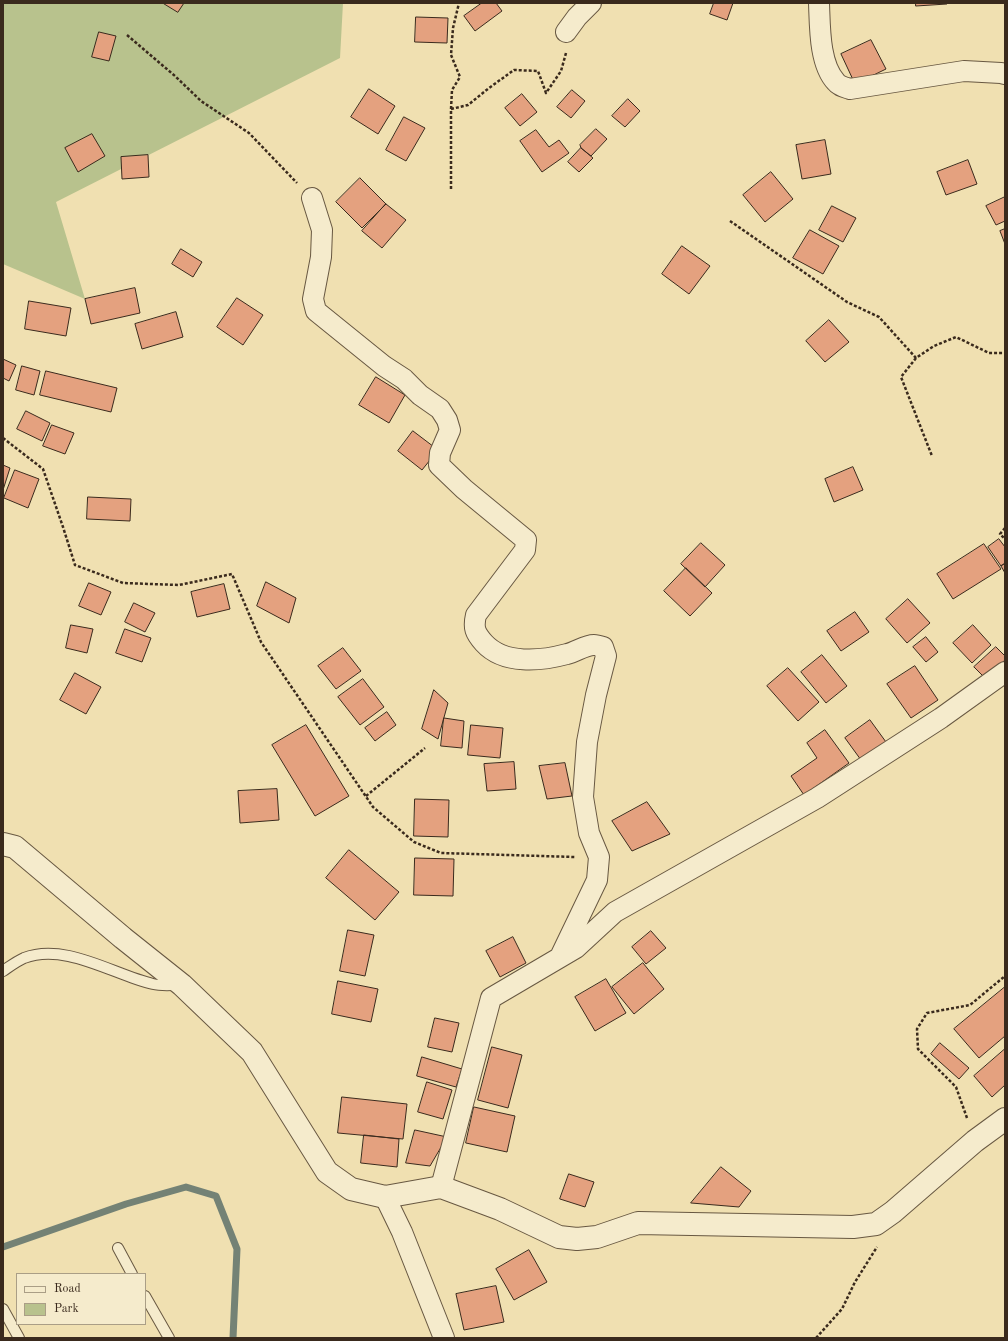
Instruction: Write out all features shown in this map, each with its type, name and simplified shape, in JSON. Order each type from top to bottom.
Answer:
[{"type":"street","points":[[566,32],[577,17],[591,3]]},
{"type":"street","points":[[819,3],[820,34],[824,55],[830,73],[836,82],[841,86],[850,89],[964,71],[1002,72],[1005,74]]},
{"type":"street","points":[[312,198],[322,230],[321,257],[313,299],[316,311],[378,362],[404,380],[420,395],[440,409],[447,420],[450,430],[440,453],[439,465],[464,489],[526,540],[525,550],[476,615],[474,626],[478,636],[490,650],[504,656],[532,660],[568,654],[594,645],[603,646],[606,656],[596,696],[588,742],[583,797],[589,833],[599,858],[597,880],[560,957]]},
{"type":"street","points":[[441,1187],[491,998],[576,948],[615,912],[817,798],[941,718],[1005,672]]},
{"type":"street","points":[[3,844],[15,847],[182,985],[252,1052],[327,1172],[351,1189],[384,1197],[441,1187],[500,1209],[559,1237],[577,1239],[597,1237],[638,1223],[853,1227],[876,1224],[893,1212],[975,1141],[1005,1119]]},
{"type":"street","points":[[384,1197],[402,1232],[444,1338]]},
{"type":"lane","points":[[3,971],[23,958],[43,954],[79,958],[136,980],[156,985],[182,985]]},
{"type":"lane","points":[[118,1248],[131,1273]]},
{"type":"lane","points":[[146,1298],[169,1338]]},
{"type":"lane","points":[[3,1309],[19,1338]]},
{"type":"path","points":[[451,189],[452,90],[460,77],[451,55],[453,28],[459,3]]},
{"type":"path","points":[[451,109],[468,105],[514,70],[538,71],[546,93],[561,71],[566,49],[566,32]]},
{"type":"path","points":[[126,35],[175,76],[201,101],[249,133],[312,198]]},
{"type":"path","points":[[730,221],[847,302],[879,317],[916,358]]},
{"type":"path","points":[[932,456],[901,377],[916,358],[934,346],[956,337],[989,352],[1005,353]]},
{"type":"path","points":[[3,438],[43,469],[75,565],[123,583],[179,585],[232,574],[261,642],[373,807],[414,842],[441,853],[599,858]]},
{"type":"path","points":[[1005,528],[1000,534],[1005,539]]},
{"type":"path","points":[[366,796],[425,748]]},
{"type":"path","points":[[975,1141],[956,1087],[918,1050],[917,1029],[927,1013],[970,1005],[1005,976]]},
{"type":"path","points":[[816,1338],[842,1309],[855,1282],[876,1248],[893,1212]]},
{"type":"green space","points":[[3,3],[343,3],[340,58],[56,202],[85,299],[3,264]]},
{"type":"building","points":[[163,3],[184,3],[178,12]]},
{"type":"building","points":[[482,3],[496,3],[502,11],[475,31],[464,16]]},
{"type":"building","points":[[714,3],[733,3],[727,20],[710,14]]},
{"type":"building","points":[[916,3],[947,3],[947,4],[916,6]]},
{"type":"building","points":[[416,17],[448,18],[447,43],[415,42]]},
{"type":"building","points":[[99,32],[116,36],[109,61],[92,57]]},
{"type":"building","points":[[871,40],[886,69],[855,84],[841,54]]},
{"type":"building","points":[[369,89],[395,106],[378,134],[351,117]]},
{"type":"building","points":[[572,90],[585,101],[571,118],[557,107]]},
{"type":"building","points":[[522,94],[537,112],[520,126],[505,108]]},
{"type":"building","points":[[628,99],[640,111],[625,127],[612,116]]},
{"type":"building","points":[[404,117],[425,128],[406,161],[386,150]]},
{"type":"building","points":[[596,129],[607,139],[591,156],[581,148],[580,145]]},
{"type":"building","points":[[536,130],[549,147],[559,140],[569,153],[542,172],[520,141]]},
{"type":"building","points":[[92,134],[105,156],[78,172],[65,148]]},
{"type":"building","points":[[825,140],[831,174],[802,179],[796,145]]},
{"type":"building","points":[[581,148],[593,158],[579,172],[568,162]]},
{"type":"building","points":[[148,155],[149,177],[122,179],[121,157]]},
{"type":"building","points":[[968,160],[977,184],[946,195],[937,172]]},
{"type":"building","points":[[771,172],[793,199],[765,222],[743,195]]},
{"type":"building","points":[[360,178],[386,204],[362,228],[336,202]]},
{"type":"building","points":[[1005,197],[1005,221],[996,225],[986,206]]},
{"type":"building","points":[[386,204],[406,220],[382,248],[362,231]]},
{"type":"building","points":[[832,206],[856,218],[843,242],[819,230]]},
{"type":"building","points":[[1005,229],[1005,244],[1000,231]]},
{"type":"building","points":[[810,230],[839,246],[823,274],[793,258]]},
{"type":"building","points":[[682,246],[710,266],[689,294],[662,274]]},
{"type":"building","points":[[181,249],[202,262],[193,277],[172,264]]},
{"type":"building","points":[[135,288],[140,313],[91,324],[85,299]]},
{"type":"building","points":[[237,298],[263,315],[243,345],[217,327]]},
{"type":"building","points":[[29,301],[71,308],[66,336],[25,329]]},
{"type":"building","points":[[176,312],[183,337],[142,349],[135,324]]},
{"type":"building","points":[[829,320],[849,342],[825,362],[806,341]]},
{"type":"building","points":[[3,359],[16,365],[9,381],[3,378]]},
{"type":"building","points":[[22,366],[40,371],[34,395],[16,390]]},
{"type":"building","points":[[46,371],[117,388],[111,412],[40,395]]},
{"type":"building","points":[[376,377],[405,395],[389,423],[359,405]]},
{"type":"building","points":[[26,411],[50,423],[42,441],[17,429]]},
{"type":"building","points":[[52,425],[74,433],[65,454],[43,446]]},
{"type":"building","points":[[413,431],[438,450],[422,470],[398,451]]},
{"type":"building","points":[[3,465],[10,468],[3,490]]},
{"type":"building","points":[[853,467],[863,490],[834,502],[825,479]]},
{"type":"building","points":[[15,470],[39,479],[28,508],[4,498]]},
{"type":"building","points":[[88,497],[131,499],[130,521],[87,519]]},
{"type":"building","points":[[999,539],[1005,547],[1005,563],[1001,566],[988,547]]},
{"type":"building","points":[[701,543],[725,565],[705,587],[681,564]]},
{"type":"building","points":[[984,544],[1001,569],[953,599],[937,574]]},
{"type":"building","points":[[1005,564],[1005,573],[1001,566]]},
{"type":"building","points":[[686,568],[712,593],[690,616],[664,591]]},
{"type":"building","points":[[266,582],[296,598],[289,623],[257,606]]},
{"type":"building","points":[[89,583],[111,592],[101,615],[79,606]]},
{"type":"building","points":[[224,584],[230,609],[197,617],[191,592]]},
{"type":"building","points":[[908,599],[930,623],[907,643],[886,619]]},
{"type":"building","points":[[134,603],[155,613],[145,632],[125,622]]},
{"type":"building","points":[[855,612],[869,632],[841,651],[827,631]]},
{"type":"building","points":[[71,625],[93,629],[87,653],[66,648]]},
{"type":"building","points":[[973,625],[991,645],[972,663],[953,643]]},
{"type":"building","points":[[125,629],[151,638],[142,662],[116,653]]},
{"type":"building","points":[[926,637],[938,652],[926,662],[913,647]]},
{"type":"building","points":[[996,647],[1005,656],[1005,660],[985,678],[974,667]]},
{"type":"building","points":[[343,648],[361,671],[336,689],[318,666]]},
{"type":"building","points":[[822,655],[847,686],[826,703],[801,672]]},
{"type":"building","points":[[915,666],[938,700],[911,718],[887,684]]},
{"type":"building","points":[[788,668],[819,702],[798,721],[767,686]]},
{"type":"building","points":[[75,673],[101,687],[86,714],[60,700]]},
{"type":"building","points":[[363,679],[384,707],[360,725],[338,697]]},
{"type":"building","points":[[434,690],[448,703],[438,739],[422,729]]},
{"type":"building","points":[[387,712],[396,725],[375,741],[365,728]]},
{"type":"building","points":[[444,718],[464,721],[462,748],[441,746]]},
{"type":"building","points":[[870,720],[886,742],[861,760],[845,738]]},
{"type":"building","points":[[306,725],[349,796],[315,816],[272,745]]},
{"type":"building","points":[[471,725],[503,728],[500,758],[468,755]]},
{"type":"building","points":[[825,730],[849,763],[804,795],[791,776],[817,758],[807,743]]},
{"type":"building","points":[[514,762],[516,789],[487,791],[484,764]]},
{"type":"building","points":[[565,763],[572,796],[547,799],[539,766]]},
{"type":"building","points":[[277,789],[279,820],[240,823],[238,791]]},
{"type":"building","points":[[415,799],[449,800],[448,837],[414,836]]},
{"type":"building","points":[[647,802],[670,834],[632,851],[612,821]]},
{"type":"building","points":[[349,850],[399,892],[375,920],[326,878]]},
{"type":"building","points":[[415,858],[454,859],[453,896],[414,895]]},
{"type":"building","points":[[348,930],[374,935],[365,976],[340,971]]},
{"type":"building","points":[[651,931],[666,948],[646,964],[632,947]]},
{"type":"building","points":[[513,937],[526,963],[500,977],[486,951]]},
{"type":"building","points":[[643,963],[664,989],[634,1014],[612,987]]},
{"type":"building","points":[[606,979],[626,1013],[595,1031],[575,997]]},
{"type":"building","points":[[338,981],[378,989],[371,1022],[332,1014]]},
{"type":"building","points":[[1005,987],[1005,1036],[979,1058],[954,1029]]},
{"type":"building","points":[[435,1018],[459,1023],[452,1052],[428,1047]]},
{"type":"building","points":[[940,1043],[969,1068],[959,1079],[931,1054]]},
{"type":"building","points":[[492,1047],[522,1055],[508,1108],[478,1100]]},
{"type":"building","points":[[1005,1049],[1005,1085],[992,1097],[974,1076]]},
{"type":"building","points":[[422,1057],[462,1069],[456,1087],[417,1076]]},
{"type":"building","points":[[427,1082],[452,1090],[443,1119],[418,1112]]},
{"type":"building","points":[[342,1097],[407,1104],[403,1139],[338,1133]]},
{"type":"building","points":[[474,1107],[515,1116],[507,1152],[466,1143]]},
{"type":"building","points":[[415,1130],[447,1137],[430,1166],[406,1163]]},
{"type":"building","points":[[364,1135],[399,1139],[397,1167],[361,1163]]},
{"type":"building","points":[[721,1167],[751,1191],[739,1207],[691,1203]]},
{"type":"building","points":[[569,1174],[594,1182],[585,1207],[560,1199]]},
{"type":"building","points":[[529,1250],[547,1282],[514,1300],[496,1269]]},
{"type":"building","points":[[496,1286],[504,1322],[464,1330],[456,1294]]},
{"type":"waterway","points":[[3,1247],[126,1204],[186,1187],[216,1196],[237,1249],[233,1338]]}]
